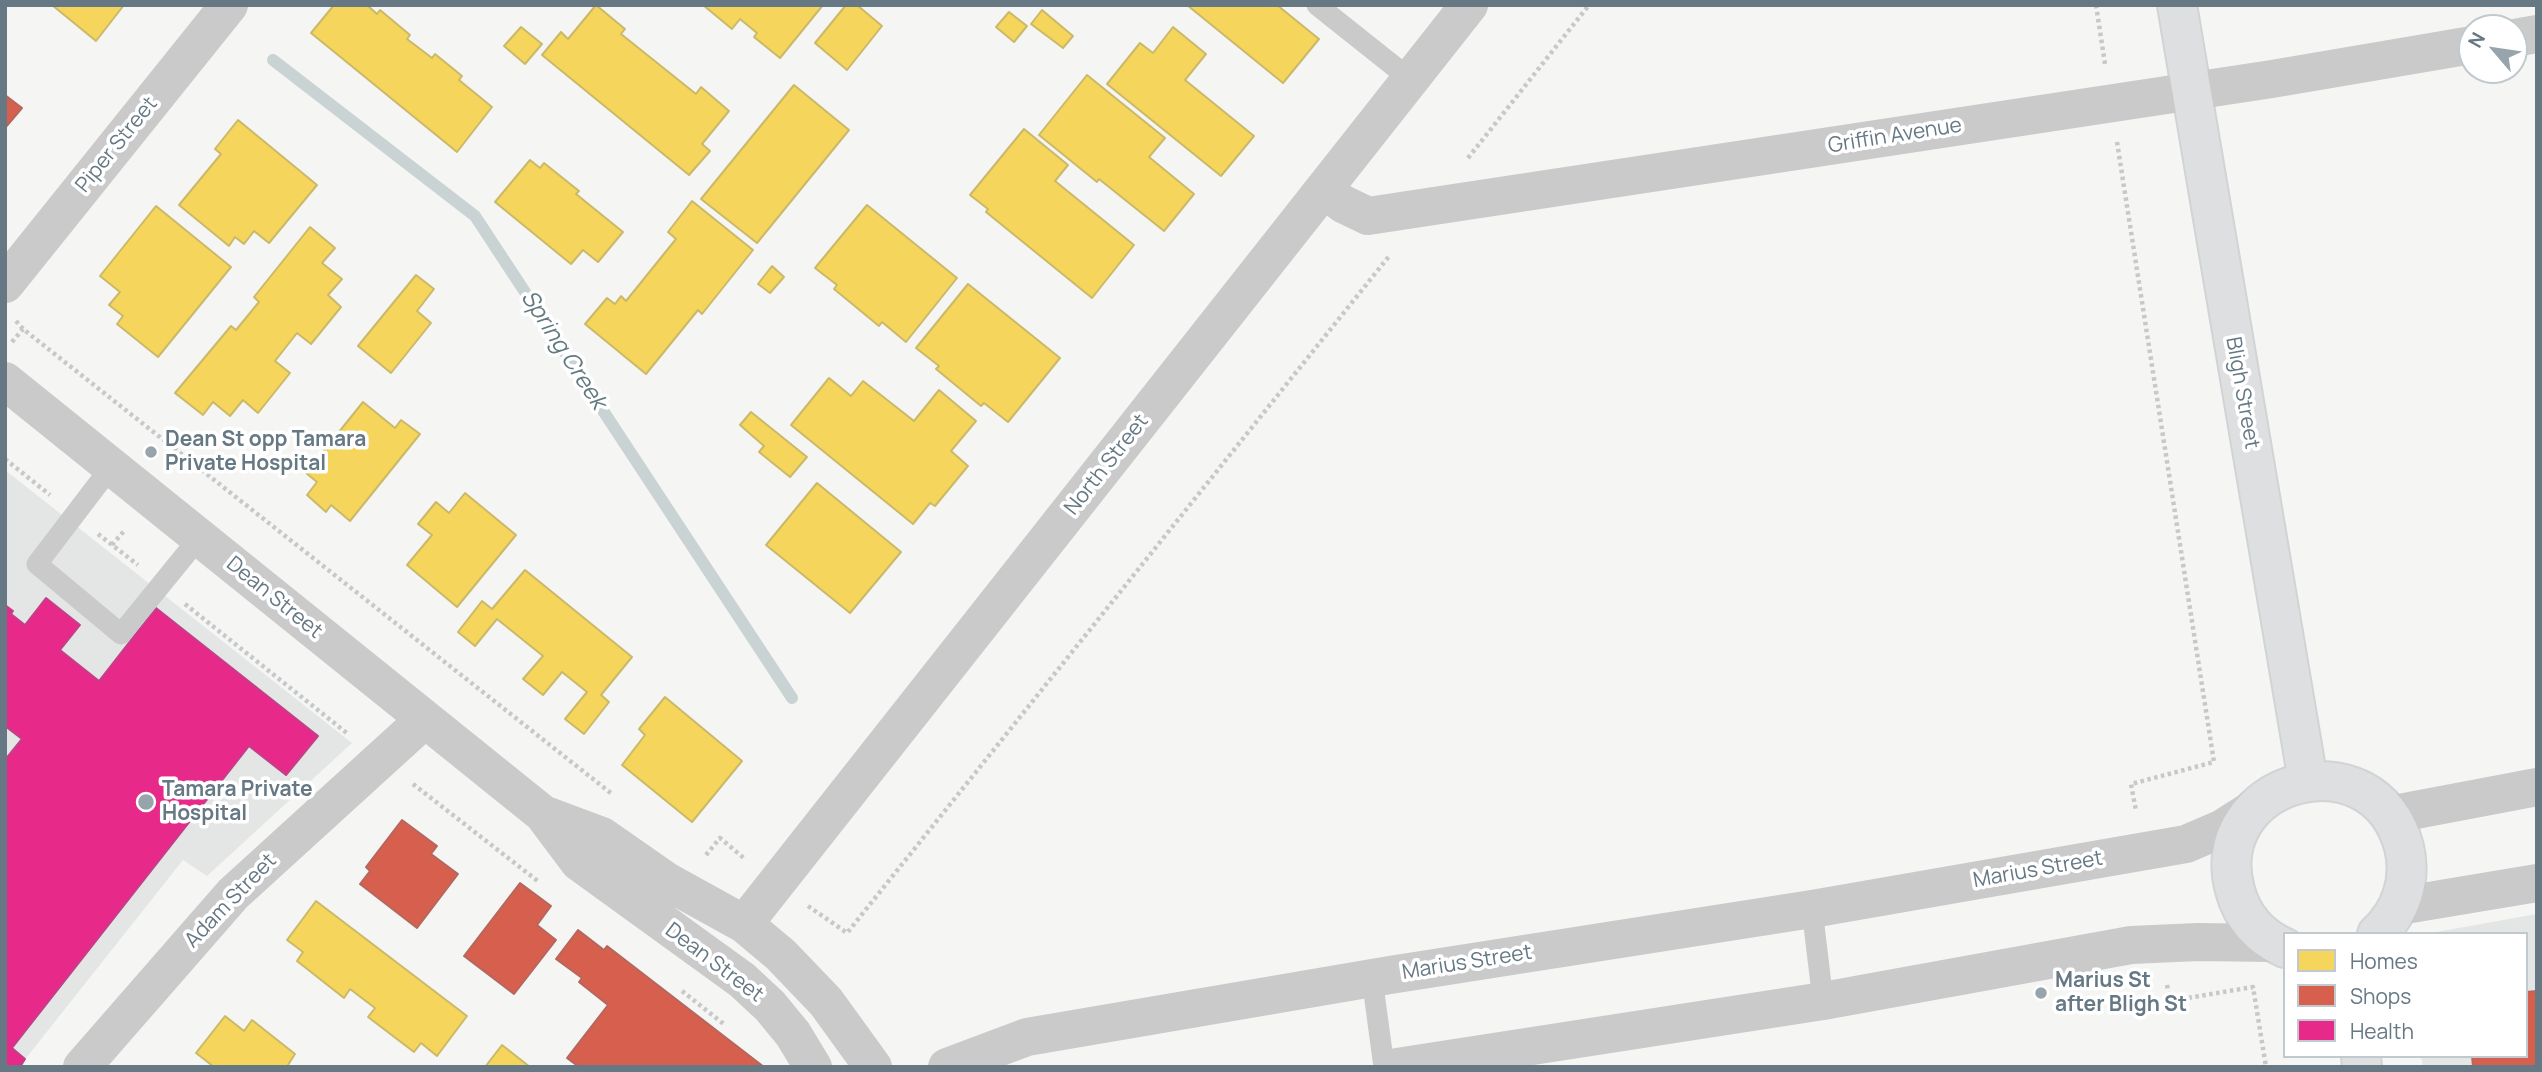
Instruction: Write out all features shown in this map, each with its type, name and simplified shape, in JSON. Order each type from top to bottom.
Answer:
[{"type":"street","name":"Piper Street","points":[[5,284],[229,5]]},
{"type":"street","name":"North Street","points":[[744,924],[1469,5]]},
{"type":"street","name":"Bligh Street","points":[[2177,5],[2308,781]]},
{"type":"street","name":"Griffin Avenue","points":[[1324,190],[1343,204],[1368,216],[2191,91],[2458,47]]},
{"type":"street","name":"Dean Street","points":[[5,381],[543,814],[579,862],[752,988],[793,1034],[813,1067]]},
{"type":"street","name":"Adam Street","points":[[82,1067],[233,894],[424,720]]},
{"type":"street","points":[[2279,946],[2253,926],[2239,904],[2232,879],[2233,853],[2241,828],[2256,807],[2271,795],[2308,781],[2331,781],[2353,787],[2374,799],[2389,815],[2400,836],[2406,859],[2406,883],[2388,920]]},
{"type":"street","points":[[2389,815],[2537,787]]},
{"type":"street","name":"Marius Street","points":[[947,1067],[1027,1037],[1372,978],[1812,909],[2186,844],[2221,829],[2256,807]]},
{"type":"street","name":"Dean Street","points":[[543,814],[602,836],[668,882],[744,924],[780,955],[825,1002],[873,1067]]},
{"type":"street","points":[[2388,920],[2537,883]]},
{"type":"street","points":[[1397,1067],[1824,1001],[2131,945],[2279,946]]},
{"type":"lane","points":[[1317,5],[1410,79]]},
{"type":"lane","points":[[111,467],[37,564],[121,634],[199,538]]},
{"type":"lane","points":[[1812,909],[1824,1001]]},
{"type":"lane","name":"Marius Street","points":[[1372,978],[1384,1067]]},
{"type":"path","points":[[700,862],[720,838],[776,884],[847,933],[1589,5]]},
{"type":"path","points":[[2096,5],[2214,762],[2132,784],[2144,851]]},
{"type":"path","points":[[23,329],[612,794]]},
{"type":"path","points":[[112,545],[123,531]]},
{"type":"path","points":[[2160,944],[2170,1001],[2253,987],[2266,1067]]},
{"type":"shaded area","name":"Tamara Private Hospital","points":[[5,470],[352,743],[207,876],[183,860],[19,1067],[5,1067]]},
{"type":"shaded area","points":[[2537,914],[2537,1067],[2423,1067],[2421,1058],[2528,1058],[2528,932],[2436,932]]},
{"type":"building: Homes","points":[[52,5],[124,5],[96,41]]},
{"type":"building: Homes","points":[[334,5],[367,5],[377,14],[380,10],[410,35],[407,39],[432,58],[435,54],[462,76],[459,80],[492,107],[457,152],[311,33]]},
{"type":"building: Homes","points":[[596,5],[625,29],[621,34],[696,94],[701,87],[729,111],[702,144],[710,151],[689,175],[542,55],[561,32],[568,39]]},
{"type":"building: Homes","points":[[703,5],[823,5],[780,58],[754,37],[757,33],[740,19],[732,29]]},
{"type":"building: Homes","points":[[846,5],[857,5],[882,26],[847,70],[815,43]]},
{"type":"building: Homes","points":[[1187,5],[1277,5],[1319,39],[1283,83]]},
{"type":"building: Homes","points":[[1042,10],[1073,36],[1063,48],[1031,24]]},
{"type":"building: Homes","points":[[1009,12],[1027,26],[1014,42],[996,27]]},
{"type":"building: Homes","points":[[521,27],[542,44],[525,64],[504,46]]},
{"type":"building: Homes","points":[[1173,27],[1206,54],[1185,80],[1254,136],[1221,176],[1107,84],[1140,43],[1153,53]]},
{"type":"building: Homes","points":[[1087,75],[1165,138],[1149,157],[1194,194],[1164,231],[1039,135]]},
{"type":"building: Homes","points":[[794,85],[849,130],[757,243],[701,199]]},
{"type":"building: Homes","points":[[238,120],[317,185],[269,243],[254,231],[244,244],[235,237],[229,246],[179,205],[221,154],[215,149]]},
{"type":"building: Homes","points":[[1024,129],[1068,165],[1055,181],[1134,245],[1092,298],[986,212],[988,209],[970,195]]},
{"type":"building: Homes","points":[[530,160],[540,168],[544,163],[579,191],[576,194],[623,232],[598,262],[583,250],[571,264],[495,202]]},
{"type":"building: Homes","points":[[692,201],[753,250],[702,314],[698,310],[646,374],[585,324],[607,298],[615,304],[621,296],[626,301],[676,239],[668,232]]},
{"type":"building: Homes","points":[[867,205],[957,278],[906,342],[882,322],[879,326],[834,289],[837,285],[815,268]]},
{"type":"building: Homes","points":[[156,206],[231,267],[158,357],[117,324],[123,316],[109,305],[120,292],[100,276]]},
{"type":"building: Homes","points":[[310,227],[335,248],[322,263],[342,279],[328,295],[341,307],[311,344],[297,333],[275,361],[290,373],[258,413],[243,400],[230,416],[213,402],[203,415],[175,393],[231,326],[236,330],[259,302],[254,297]]},
{"type":"building: Homes","points":[[772,266],[784,277],[770,293],[758,284]]},
{"type":"building: Homes","points":[[416,275],[434,289],[417,311],[431,323],[391,373],[358,346]]},
{"type":"building: Homes","points":[[968,284],[1060,358],[1008,422],[984,403],[981,406],[936,369],[939,366],[916,348]]},
{"type":"building: Homes","points":[[829,378],[851,396],[863,381],[914,421],[939,390],[976,421],[951,451],[968,466],[935,506],[930,503],[913,524],[791,425]]},
{"type":"building: Homes","points":[[363,402],[395,428],[401,420],[420,434],[350,521],[331,505],[326,512],[307,495],[317,482],[306,473]]},
{"type":"building: Homes","points":[[751,412],[807,457],[790,477],[759,452],[764,446],[740,425]]},
{"type":"building: Homes","points":[[817,483],[901,552],[850,613],[766,545]]},
{"type":"building: Homes","points":[[465,493],[516,535],[457,607],[407,565],[432,535],[418,524],[436,502],[449,513]]},
{"type":"building: Homes","points":[[525,570],[632,657],[601,695],[609,702],[584,734],[565,719],[587,692],[562,672],[543,695],[523,679],[543,656],[497,619],[475,646],[458,632],[482,601],[492,609]]},
{"type":"building: Homes","points":[[665,697],[742,761],[692,822],[622,765],[645,735],[639,729]]},
{"type":"building: Homes","points":[[316,901],[467,1016],[437,1056],[421,1043],[414,1052],[368,1017],[375,1008],[350,989],[344,998],[297,961],[303,952],[287,940]]},
{"type":"building: Homes","points":[[225,1016],[244,1031],[252,1020],[295,1054],[288,1065],[290,1067],[214,1067],[196,1053]]},
{"type":"building: Homes","points":[[502,1045],[530,1067],[485,1067]]},
{"type":"building: Shops","points":[[5,95],[22,108],[5,128]]},
{"type":"building: Shops","points":[[402,820],[437,846],[431,854],[458,874],[417,928],[360,884],[370,871],[366,867]]},
{"type":"building: Shops","points":[[520,883],[551,906],[537,925],[556,940],[514,994],[464,956]]},
{"type":"building: Shops","points":[[578,930],[604,950],[607,946],[764,1067],[579,1067],[567,1058],[608,1005],[579,982],[582,978],[556,959]]},
{"type":"building: Shops","points":[[2537,991],[2537,1067],[2473,1067],[2472,1058],[2528,1058],[2528,992]]},
{"type":"building: Health","name":"Tamara Private Hospital","points":[[46,598],[80,625],[60,650],[99,681],[156,608],[318,736],[286,775],[249,746],[12,1048],[25,1059],[20,1067],[5,1067],[5,760],[22,739],[5,726],[5,605],[13,611],[11,614],[25,625]]},
{"type":"waterway","name":"Spring Creek","points":[[273,60],[475,216],[792,698]]},
{"type":"place","name":"Dean St opp Tamara Private Hospital","points":[[151,452]]},
{"type":"place","name":"Tamara Private Hospital","points":[[146,802]]},
{"type":"place","name":"Marius St after Bligh St","points":[[2041,993]]}]
